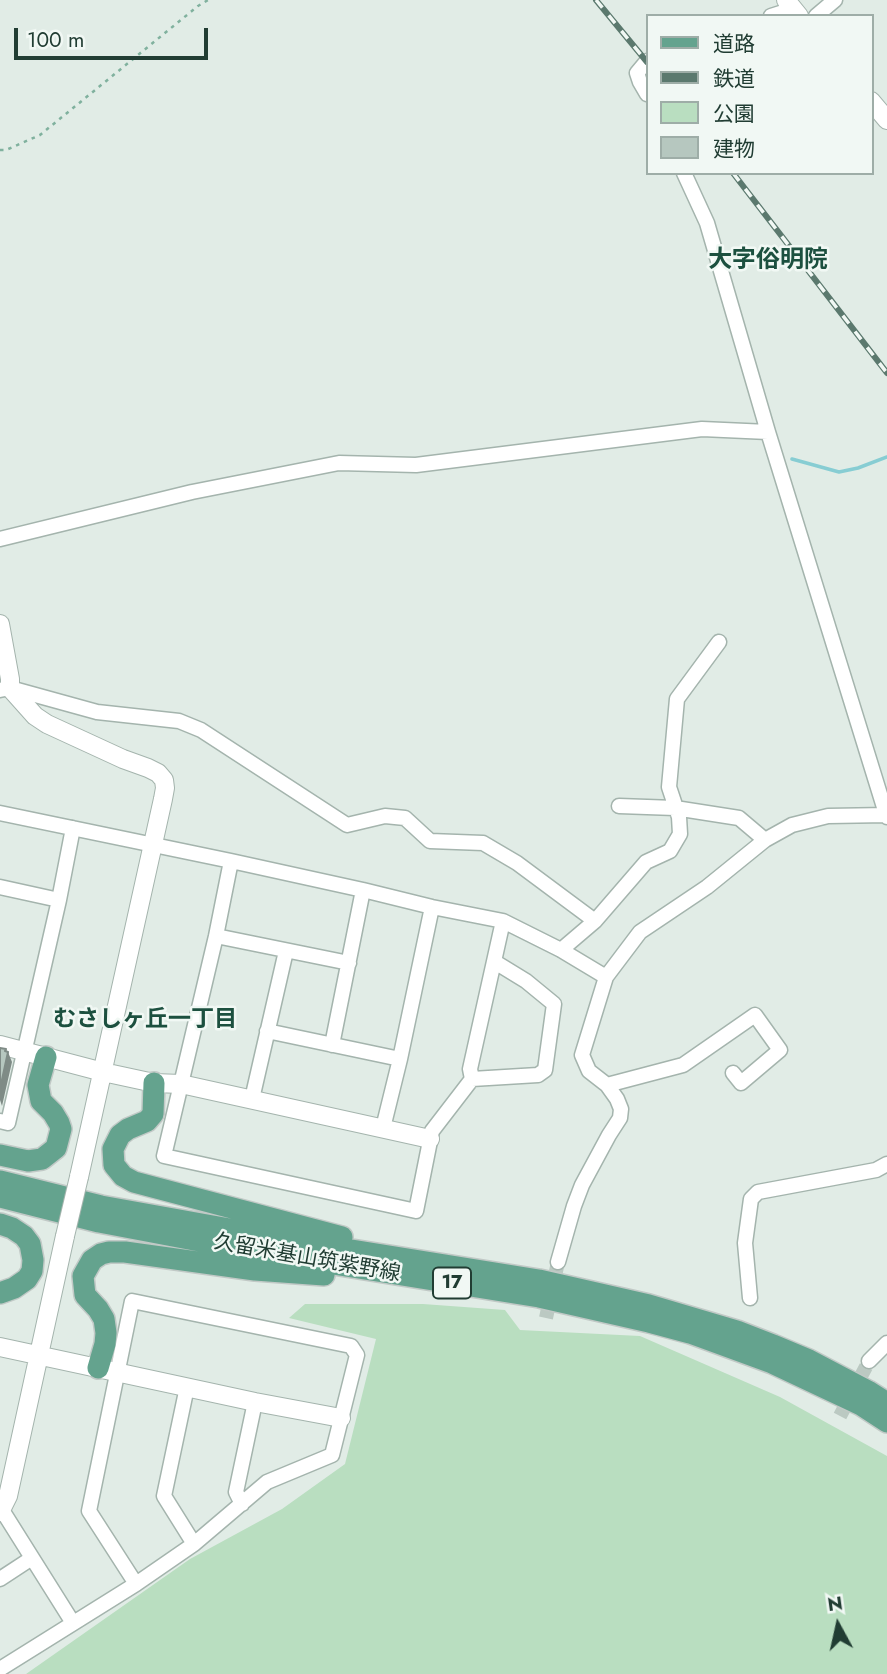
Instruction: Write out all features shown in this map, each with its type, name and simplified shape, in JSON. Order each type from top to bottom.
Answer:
[{"type":"main road","points":[[0,1155],[28,1161],[42,1159],[56,1148],[60,1123],[41,1101],[38,1086],[46,1057]]},
{"type":"main road","points":[[154,1083],[153,1114],[147,1121],[120,1135],[113,1149],[114,1165],[123,1176],[134,1182],[356,1240],[410,1268]]},
{"type":"main road","name":"久留米基山筑紫野線","points":[[0,1181],[102,1206],[284,1239],[593,1308],[690,1333],[772,1363],[861,1405],[887,1422]]},
{"type":"main road","name":"久留米基山筑紫野線","points":[[0,1197],[99,1222],[252,1251],[539,1280],[649,1305],[737,1331],[808,1360],[887,1403]]},
{"type":"main road","points":[[0,1224],[24,1236],[30,1244],[33,1261],[32,1271],[27,1279],[0,1293]]},
{"type":"main road","points":[[107,1370],[104,1319],[85,1295],[83,1276],[92,1260],[101,1254],[125,1252],[255,1270],[362,1278],[410,1268]]},
{"type":"street","points":[[818,14],[835,0]]},
{"type":"street","points":[[776,14],[793,8]]},
{"type":"street","points":[[646,62],[637,73],[646,92]]},
{"type":"street","points":[[873,103],[887,120]]},
{"type":"street","points":[[558,1262],[573,1206],[582,1185],[620,1118],[621,1109],[617,1099],[607,1085],[589,1071],[582,1055],[606,976],[640,932],[707,887],[765,841],[792,825],[828,816],[887,816],[768,432],[707,223],[685,175]]},
{"type":"street","points":[[0,539],[192,492],[339,463],[416,465],[702,429],[768,432]]},
{"type":"street","points":[[0,624],[10,679],[5,689]]},
{"type":"street","points":[[561,950],[595,921],[646,862],[670,851],[680,834],[679,817],[669,787],[677,699],[719,642]]},
{"type":"street","points":[[5,689],[47,724],[158,773],[164,780],[165,788],[8,1496],[1,1511],[73,1623]]},
{"type":"street","points":[[5,689],[97,712],[179,721],[201,730],[347,825],[385,816],[405,818],[430,841],[483,843],[517,863],[595,921]]},
{"type":"street","points":[[619,806],[676,808],[739,818],[765,841]]},
{"type":"street","points":[[0,813],[503,922],[561,950],[606,976]]},
{"type":"street","points":[[0,1121],[8,1123],[73,828]]},
{"type":"street","points":[[231,861],[164,1156],[416,1211],[432,1131],[472,1079],[470,1069],[503,922]]},
{"type":"street","points":[[0,887],[59,900]]},
{"type":"street","points":[[332,1045],[363,890]]},
{"type":"street","points":[[383,1128],[432,907]]},
{"type":"street","points":[[216,936],[349,963]]},
{"type":"street","points":[[252,1099],[286,951]]},
{"type":"street","points":[[472,1079],[538,1075],[545,1070],[554,1004],[526,981],[495,962]]},
{"type":"street","points":[[607,1085],[683,1065],[755,1015],[780,1050],[741,1083],[733,1073]]},
{"type":"street","points":[[267,1031],[400,1059]]},
{"type":"street","points":[[0,1045],[103,1072],[154,1083],[181,1084],[430,1139]]},
{"type":"street","points":[[750,1298],[745,1242],[751,1199],[758,1192],[876,1170],[887,1164]]},
{"type":"street","points":[[0,1669],[136,1584],[194,1544],[267,1482],[332,1455],[356,1355],[351,1346],[132,1301],[107,1370],[89,1511],[136,1584]]},
{"type":"street","points":[[869,1361],[887,1343]]},
{"type":"street","points":[[0,1347],[341,1418]]},
{"type":"street","points":[[187,1387],[164,1496],[194,1544]]},
{"type":"street","points":[[242,1504],[236,1492],[255,1402]]},
{"type":"street","points":[[0,1579],[32,1558]]},
{"type":"path","points":[[0,150],[6,150],[40,135],[208,0]]},
{"type":"green space","points":[[305,1304],[423,1304],[505,1310],[520,1330],[640,1336],[780,1397],[887,1456],[887,1674],[26,1674],[190,1559],[282,1509],[345,1464],[376,1339],[289,1318]]},
{"type":"building","points":[[0,1048],[8,1052],[0,1089]]},
{"type":"waterway","points":[[792,459],[839,472],[887,457]]},
{"type":"tunnel","points":[[546,1318],[558,1262]]},
{"type":"tunnel","points":[[840,1416],[869,1361]]},
{"type":"railway","points":[[596,0],[646,61]]},
{"type":"railway","points":[[735,175],[887,373]]},
{"type":"district","name":"大字俗明院","points":[[768,261]]},
{"type":"district","name":"むさしヶ丘一丁目","points":[[145,1020]]}]
